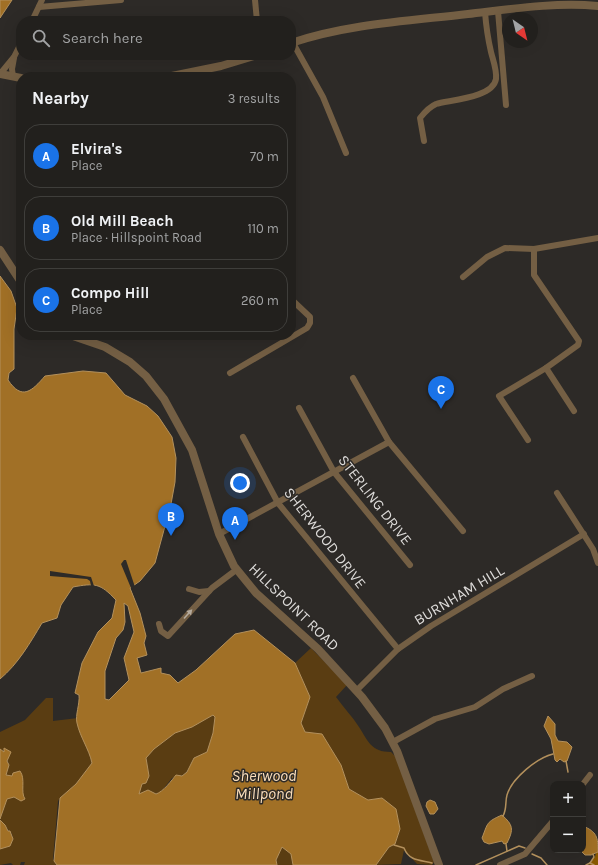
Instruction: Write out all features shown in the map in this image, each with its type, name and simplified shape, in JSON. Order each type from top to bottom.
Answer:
[{"type":"street","points":[[34,16],[42,0]]},
{"type":"street","points":[[39,7],[121,0]]},
{"type":"street","points":[[255,0],[257,16]]},
{"type":"street","points":[[296,42],[357,26],[562,5],[598,6]]},
{"type":"street","points":[[498,11],[506,105]]},
{"type":"street","points":[[424,141],[420,118],[428,108],[435,105],[456,102],[474,96],[491,88],[494,84],[496,79],[486,12]]},
{"type":"street","points":[[296,50],[323,97],[346,153]]},
{"type":"street","points":[[16,53],[0,74],[16,77]]},
{"type":"street","points":[[14,57],[12,69],[16,75]]},
{"type":"street","points":[[192,72],[241,60]]},
{"type":"street","points":[[463,277],[497,251],[505,248],[534,249],[598,238]]},
{"type":"street","points":[[528,440],[500,396],[546,368],[578,345],[579,341],[534,275],[534,249]]},
{"type":"street","points":[[0,250],[16,274]]},
{"type":"street","points":[[296,304],[310,317],[310,322],[307,328],[296,334]]},
{"type":"street","name":"HILLSPOINT ROAD","points":[[85,340],[105,347],[122,356],[138,369],[157,390],[192,450],[219,534],[236,570],[256,593],[313,644],[374,712],[393,742],[439,865]]},
{"type":"street","points":[[230,373],[286,340]]},
{"type":"street","points":[[546,368],[574,411]]},
{"type":"street","points":[[353,378],[389,442],[463,531]]},
{"type":"street","name":"STERLING DRIVE","points":[[299,408],[334,472],[410,565]]},
{"type":"street","name":"SHERWOOD DRIVE","points":[[243,436],[278,503],[398,650]]},
{"type":"street","points":[[219,534],[389,442]]},
{"type":"street","points":[[557,493],[593,549],[598,563]]},
{"type":"street","name":"BURNHAM HILL","points":[[356,691],[398,650],[431,626],[584,534]]},
{"type":"street","points":[[159,624],[161,631],[168,636],[209,591],[236,570]]},
{"type":"street","points":[[189,589],[199,592],[209,591]]},
{"type":"street","points":[[393,742],[435,719],[475,707],[503,689],[532,676]]},
{"type":"street","points":[[585,781],[590,775]]},
{"type":"street","points":[[500,865],[525,854],[550,825]]},
{"type":"shaded area","points":[[311,648],[347,685],[336,697],[371,745],[374,748],[384,752],[391,752],[396,757],[434,862],[432,865],[417,864],[404,850],[401,864],[376,865],[389,847],[395,844],[400,829],[382,798],[368,800],[349,789],[341,765],[315,734],[305,732],[301,723],[310,697],[295,663]]},
{"type":"shaded area","points":[[46,698],[53,698],[53,721],[78,718],[80,730],[92,763],[76,784],[58,801],[53,859],[57,865],[24,865],[25,862],[21,862],[20,865],[13,865],[11,863],[0,865],[0,849],[10,846],[13,839],[12,834],[0,820],[7,799],[14,797],[21,801],[23,796],[12,776],[6,775],[9,765],[5,750],[2,751],[0,749],[0,732],[25,720]]},
{"type":"shaded area","points":[[213,715],[215,717],[213,733],[207,752],[194,758],[186,772],[181,776],[172,778],[160,793],[138,795],[142,784],[149,776],[146,758],[154,749],[175,733],[192,727]]},
{"type":"shaded area","points":[[282,847],[291,854],[293,865],[277,865],[276,860]]},
{"type":"shaded area","points":[[596,852],[598,852],[598,865],[589,865],[595,857]]},
{"type":"water","points":[[0,0],[12,0],[0,18]]},
{"type":"water","name":"Sherwood Millpond","points":[[0,276],[11,291],[16,305],[14,329],[14,369],[9,373],[8,380],[13,386],[22,392],[27,392],[36,386],[45,376],[83,371],[106,373],[125,395],[147,406],[158,416],[172,437],[176,458],[175,482],[171,504],[155,563],[140,581],[130,588],[140,613],[146,636],[144,643],[147,655],[137,658],[141,673],[161,668],[161,673],[170,675],[178,683],[196,670],[235,634],[254,630],[295,663],[310,697],[301,723],[305,732],[322,734],[341,765],[349,789],[368,800],[382,798],[396,809],[400,829],[395,844],[389,847],[376,865],[293,865],[291,854],[282,847],[276,860],[277,865],[57,865],[54,861],[60,798],[76,784],[92,763],[77,723],[79,695],[75,693],[82,663],[98,632],[112,618],[116,600],[101,587],[87,585],[73,587],[61,605],[57,618],[42,623],[18,660],[0,679]],"holes":[[[124,603],[128,606],[134,632],[124,658],[129,680],[109,700],[105,699],[105,671],[116,638],[123,630],[125,622]],[[213,715],[215,717],[213,733],[207,752],[194,758],[187,772],[182,776],[176,775],[159,793],[156,794],[148,790],[139,794],[142,784],[146,783],[149,776],[146,758],[154,749],[175,733],[192,727]]]},
{"type":"water","points":[[548,716],[555,724],[555,735],[558,741],[567,742],[572,747],[567,761],[564,762],[560,759],[557,762],[555,760],[551,739],[544,726]]},
{"type":"water","points":[[4,748],[11,752],[7,761],[9,765],[6,775],[12,776],[13,773],[20,771],[23,778],[23,793],[25,799],[21,801],[14,797],[7,799],[0,819],[0,749],[4,752]]},
{"type":"water","points":[[430,800],[435,802],[438,809],[434,814],[430,814],[426,806],[427,802]]},
{"type":"water","points":[[502,815],[511,828],[511,834],[507,843],[504,844],[502,841],[489,844],[484,842],[482,838],[490,821]]},
{"type":"water","points":[[0,820],[8,831],[10,831],[13,839],[10,846],[0,849]]},
{"type":"water","points":[[586,828],[591,830],[596,836],[598,842],[598,852],[591,855],[585,855],[583,853],[586,853]]},
{"type":"pier","points":[[124,560],[126,560],[135,587],[132,589],[136,600],[121,564]]},
{"type":"pier","points":[[50,571],[91,577],[94,586],[91,586],[90,581],[87,579],[50,576]]},
{"type":"waterway","points":[[503,816],[507,795],[514,782],[533,764],[553,754]]},
{"type":"waterway","points":[[566,761],[568,772]]},
{"type":"waterway","points":[[506,844],[507,851]]},
{"type":"waterway","points":[[394,845],[404,848],[412,858],[432,863]]},
{"type":"waterway","points":[[476,865],[519,846],[525,848]]},
{"type":"waterway","points":[[532,854],[541,858],[547,865]]},
{"type":"waterway","points":[[590,863],[594,857],[593,854]]},
{"type":"waterway","points":[[586,865],[590,863],[594,865]]},
{"type":"place","name":"Compo Hill","points":[[441,409]]},
{"type":"place","name":"Old Mill Beach","points":[[171,536]]},
{"type":"place","name":"Elvira's","points":[[235,540]]}]
